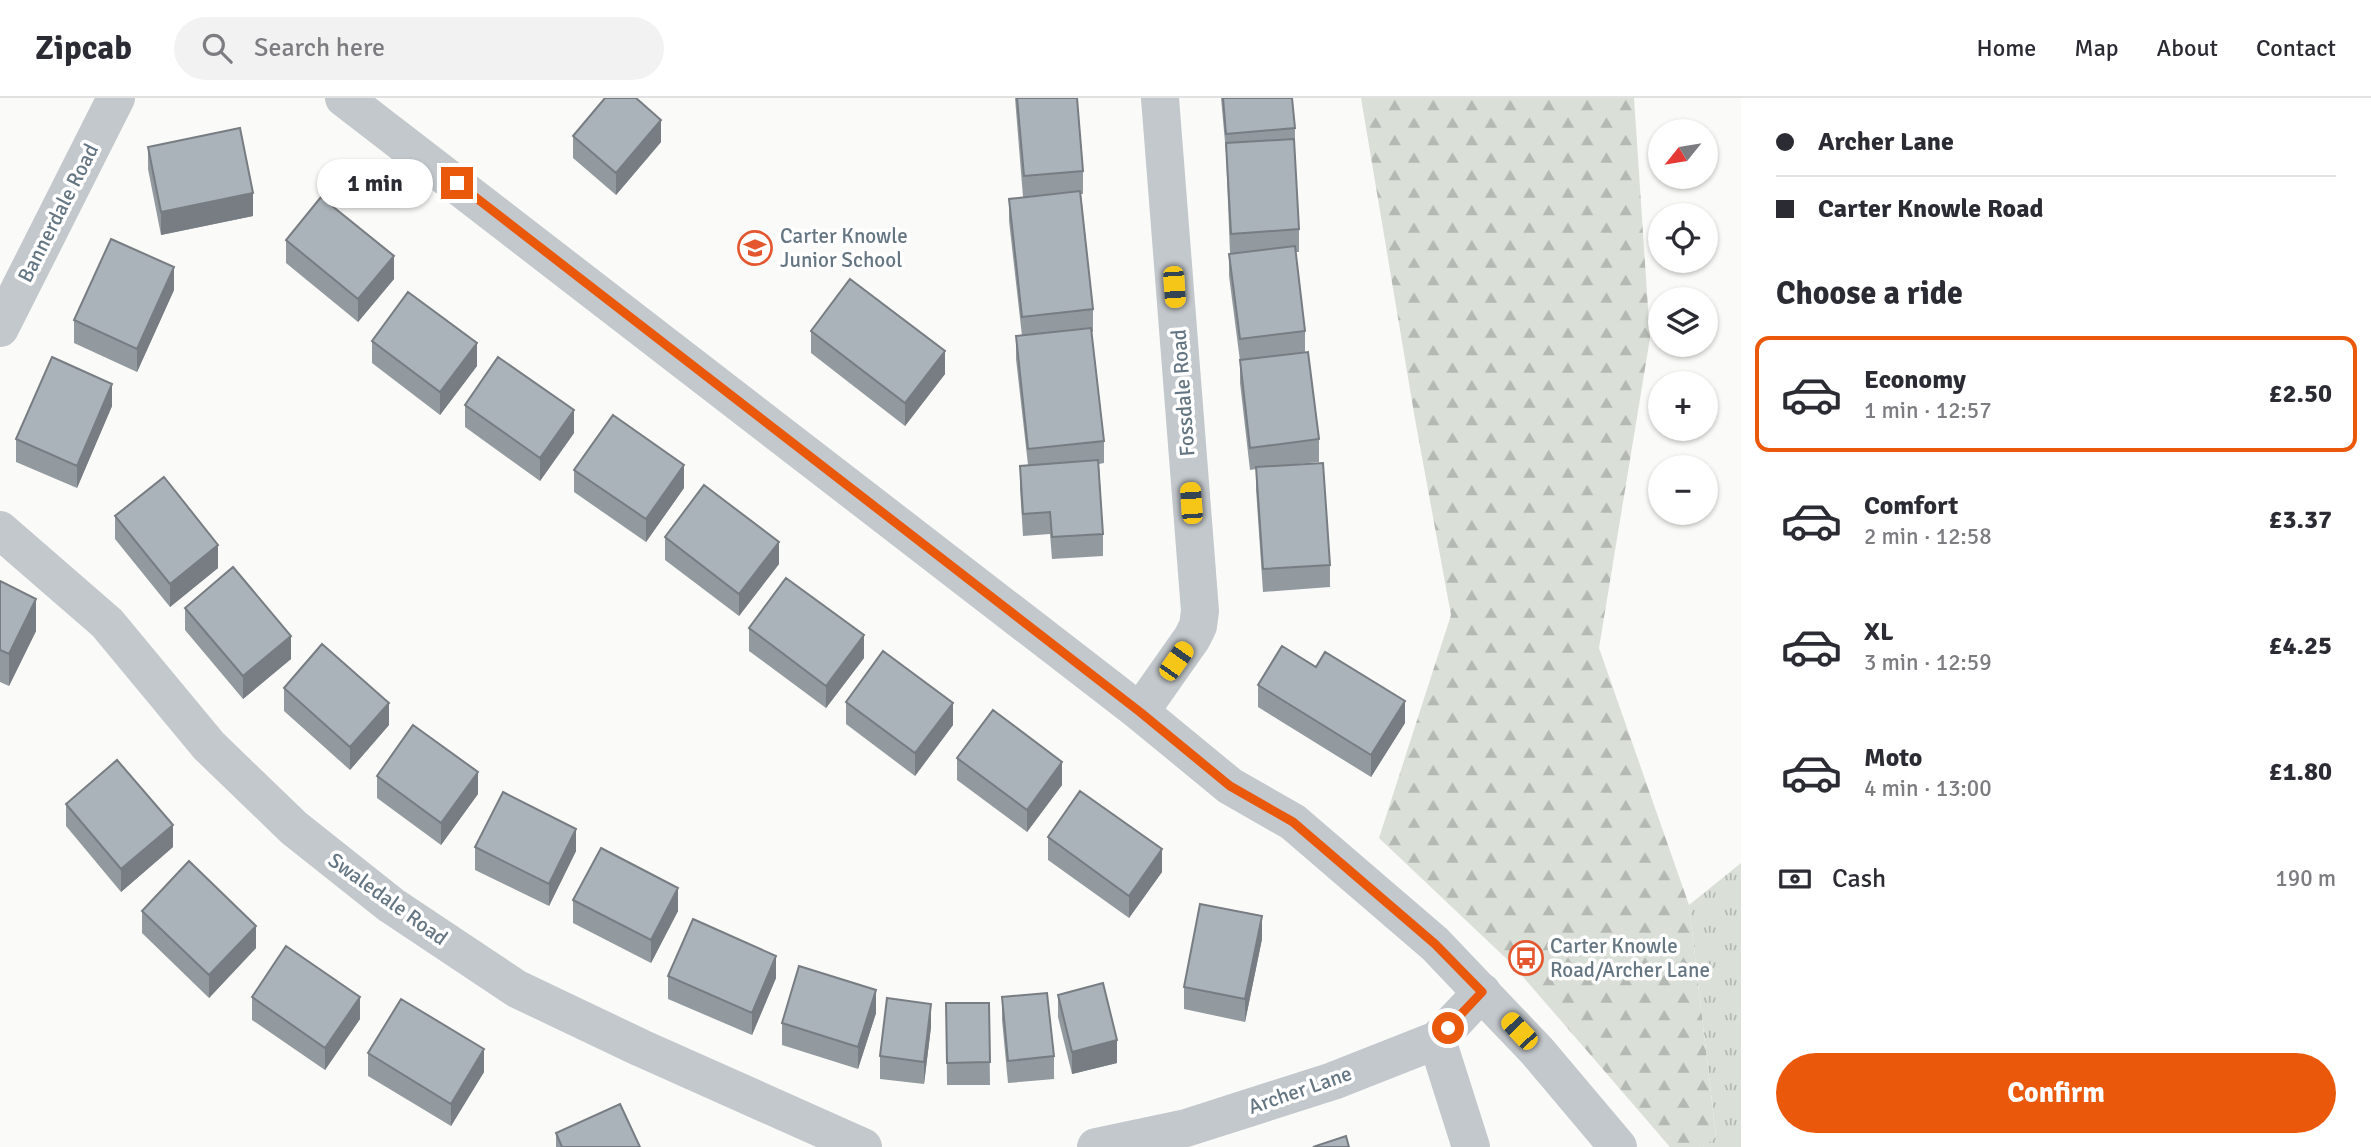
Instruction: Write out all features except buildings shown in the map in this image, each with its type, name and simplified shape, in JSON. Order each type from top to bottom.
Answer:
[{"type":"street","name":"Bannerdale Road","points":[[0,328],[116,98]]},
{"type":"street","points":[[344,98],[1140,712],[1230,786],[1293,822],[1435,944],[1537,1051],[1618,1147]]},
{"type":"street","name":"Fossdale Road","points":[[1140,712],[1192,638],[1198,626],[1200,611],[1160,98]]},
{"type":"street","name":"Swaledale Road","points":[[0,530],[107,623],[209,746],[294,828],[391,905],[517,989],[641,1048],[863,1147]]},
{"type":"street","name":"Archer Lane","points":[[1097,1147],[1186,1128],[1334,1081],[1437,1040],[1482,992]]},
{"type":"street","points":[[1437,1040],[1471,1147]]},
{"type":"green space","points":[[1361,98],[1634,98],[1648,308],[1648,350],[1599,648],[1689,905],[1716,1137],[1703,1147],[1670,1147],[1512,964],[1379,838],[1451,615]]},
{"type":"green space","points":[[1741,863],[1741,1147],[1703,1147],[1716,1136],[1689,905]]},
{"type":"place","name":"Carter Knowle Junior School","points":[[755,248]]},
{"type":"place","name":"Carter Knowle Road/Archer Lane","points":[[1526,958]]},
{"type":"route","points":[[457,183],[1140,712],[1230,786],[1293,822],[1435,944],[1482,992],[1448,1028]]}]
